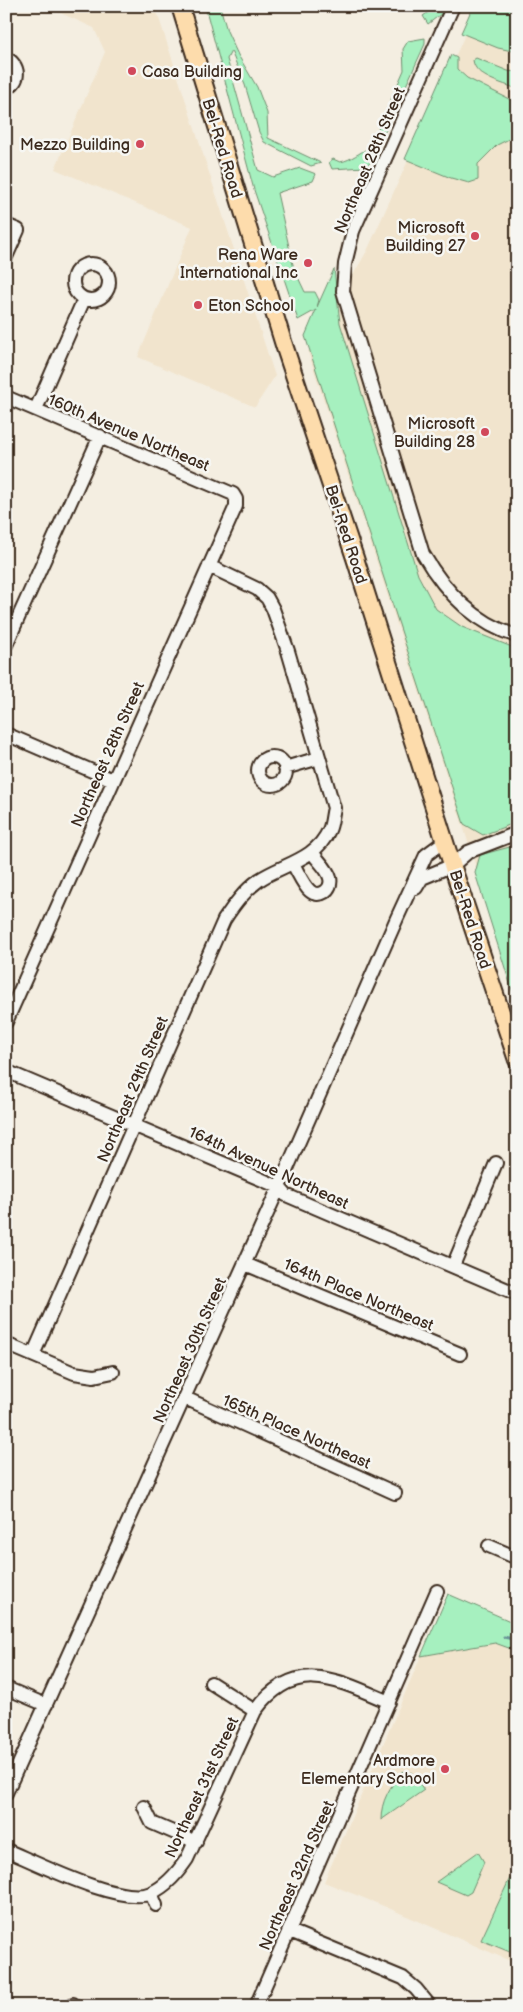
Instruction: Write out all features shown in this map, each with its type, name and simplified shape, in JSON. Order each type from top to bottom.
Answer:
[{"type":"main road","name":"Bel-Red Road","points":[[180,6],[282,336],[517,1060]]},
{"type":"street","name":"Northeast 28th Street","points":[[453,6],[353,231],[345,264],[343,291],[423,554],[436,576],[467,610],[482,621],[517,636]]},
{"type":"street","points":[[6,58],[17,69],[15,82],[6,88]]},
{"type":"street","points":[[6,257],[12,227]]},
{"type":"street","points":[[36,409],[84,299]]},
{"type":"street","name":"160th Avenue Northeast","points":[[6,397],[233,494],[236,500]]},
{"type":"street","points":[[6,645],[100,436]]},
{"type":"street","name":"Northeast 28th Street","points":[[6,1022],[236,506],[236,500]]},
{"type":"street","points":[[209,566],[257,589],[273,609],[288,651],[319,758],[285,768]]},
{"type":"street","points":[[6,734],[113,780]]},
{"type":"street","name":"Northeast 29th Street","points":[[33,1355],[224,920],[246,890],[260,880],[293,864],[312,852],[322,842],[330,829],[334,808],[319,758]]},
{"type":"street","name":"Northeast 30th Street","points":[[397,918],[422,878],[453,865],[468,852],[517,833]]},
{"type":"street","name":"Northeast 30th Street","points":[[6,1793],[280,1187],[426,855],[445,841]]},
{"type":"street","points":[[293,864],[309,890],[316,894],[324,893],[330,887],[330,878],[312,852]]},
{"type":"street","name":"164th Avenue Northeast","points":[[6,1071],[280,1187],[286,1195],[517,1294]]},
{"type":"street","points":[[453,1266],[496,1163]]},
{"type":"street","name":"164th Place Northeast","points":[[245,1264],[460,1354]]},
{"type":"street","points":[[6,1344],[74,1373],[94,1376],[112,1372]]},
{"type":"street","name":"165th Place Northeast","points":[[185,1398],[395,1493]]},
{"type":"street","points":[[489,1546],[517,1558]]},
{"type":"street","name":"Northeast 32nd Street","points":[[256,2006],[437,1591]]},
{"type":"street","name":"Northeast 31st Street","points":[[6,1850],[107,1892],[153,1899],[176,1875],[187,1859],[254,1711],[266,1696],[283,1684],[304,1677],[327,1678],[389,1702]]},
{"type":"street","points":[[211,1683],[254,1711]]},
{"type":"street","points":[[6,1688],[46,1705]]},
{"type":"street","points":[[144,1807],[152,1823],[196,1842]]},
{"type":"street","points":[[290,1931],[403,1978],[416,1989],[430,2006]]},
{"type":"shaded area","points":[[45,6],[155,6],[275,376],[255,407],[138,357],[192,227],[55,169],[105,52],[94,28]]},
{"type":"shaded area","points":[[478,6],[517,6],[517,998],[463,826],[308,352],[367,251]]},
{"type":"shaded area","name":"Ardmore Elementary School","points":[[495,1643],[517,1651],[517,1964],[324,1882],[421,1656]]},
{"type":"green space","points":[[205,6],[220,6],[227,31],[238,55],[257,87],[267,113],[268,138],[321,163],[311,166],[264,142],[259,132],[245,85],[231,51],[227,59],[258,170],[273,177],[300,168],[316,174],[313,181],[277,193],[294,269],[305,292],[315,292],[319,300],[317,307],[334,269],[340,323],[418,575],[436,609],[462,627],[517,649],[517,822],[483,835],[464,824],[305,336],[316,310],[298,320],[254,190]]},
{"type":"green space","points":[[431,6],[444,6],[441,14],[428,24],[423,16],[430,11]]},
{"type":"green space","points":[[473,6],[517,6],[517,52],[498,48],[461,33]]},
{"type":"green space","points":[[425,38],[425,44],[371,162],[365,167],[332,169],[329,162],[333,159],[340,162],[344,161],[370,148],[404,70],[403,49],[408,41]]},
{"type":"green space","points":[[451,55],[457,58],[457,69],[467,78],[511,100],[517,105],[517,135],[497,145],[478,164],[478,180],[469,183],[451,178],[405,159]]},
{"type":"green space","points":[[476,58],[508,71],[517,72],[517,89],[484,76],[475,66],[473,60]]},
{"type":"green space","points":[[517,845],[517,1006],[475,873],[480,855]]},
{"type":"green space","points":[[448,1594],[517,1624],[517,1651],[495,1643],[421,1656]]},
{"type":"green space","points":[[407,1771],[412,1773],[424,1790],[381,1820],[383,1806],[393,1783],[401,1772]]},
{"type":"green space","points":[[478,1852],[484,1862],[471,1892],[466,1895],[436,1882]]},
{"type":"green space","points":[[510,1878],[517,1881],[517,1955],[481,1940]]},
{"type":"waterway","points":[[504,1637],[517,1640]]},
{"type":"place","name":"Casa Building","points":[[132,71]]},
{"type":"place","name":"Mezzo Building","points":[[140,144]]},
{"type":"place","name":"Microsoft Building 27","points":[[475,236]]},
{"type":"place","name":"Rena Ware International Inc","points":[[308,263]]},
{"type":"place","name":"Eton School","points":[[198,305]]},
{"type":"place","name":"Microsoft Building 28","points":[[485,432]]},
{"type":"place","name":"Ardmore Elementary School","points":[[445,1769]]}]
